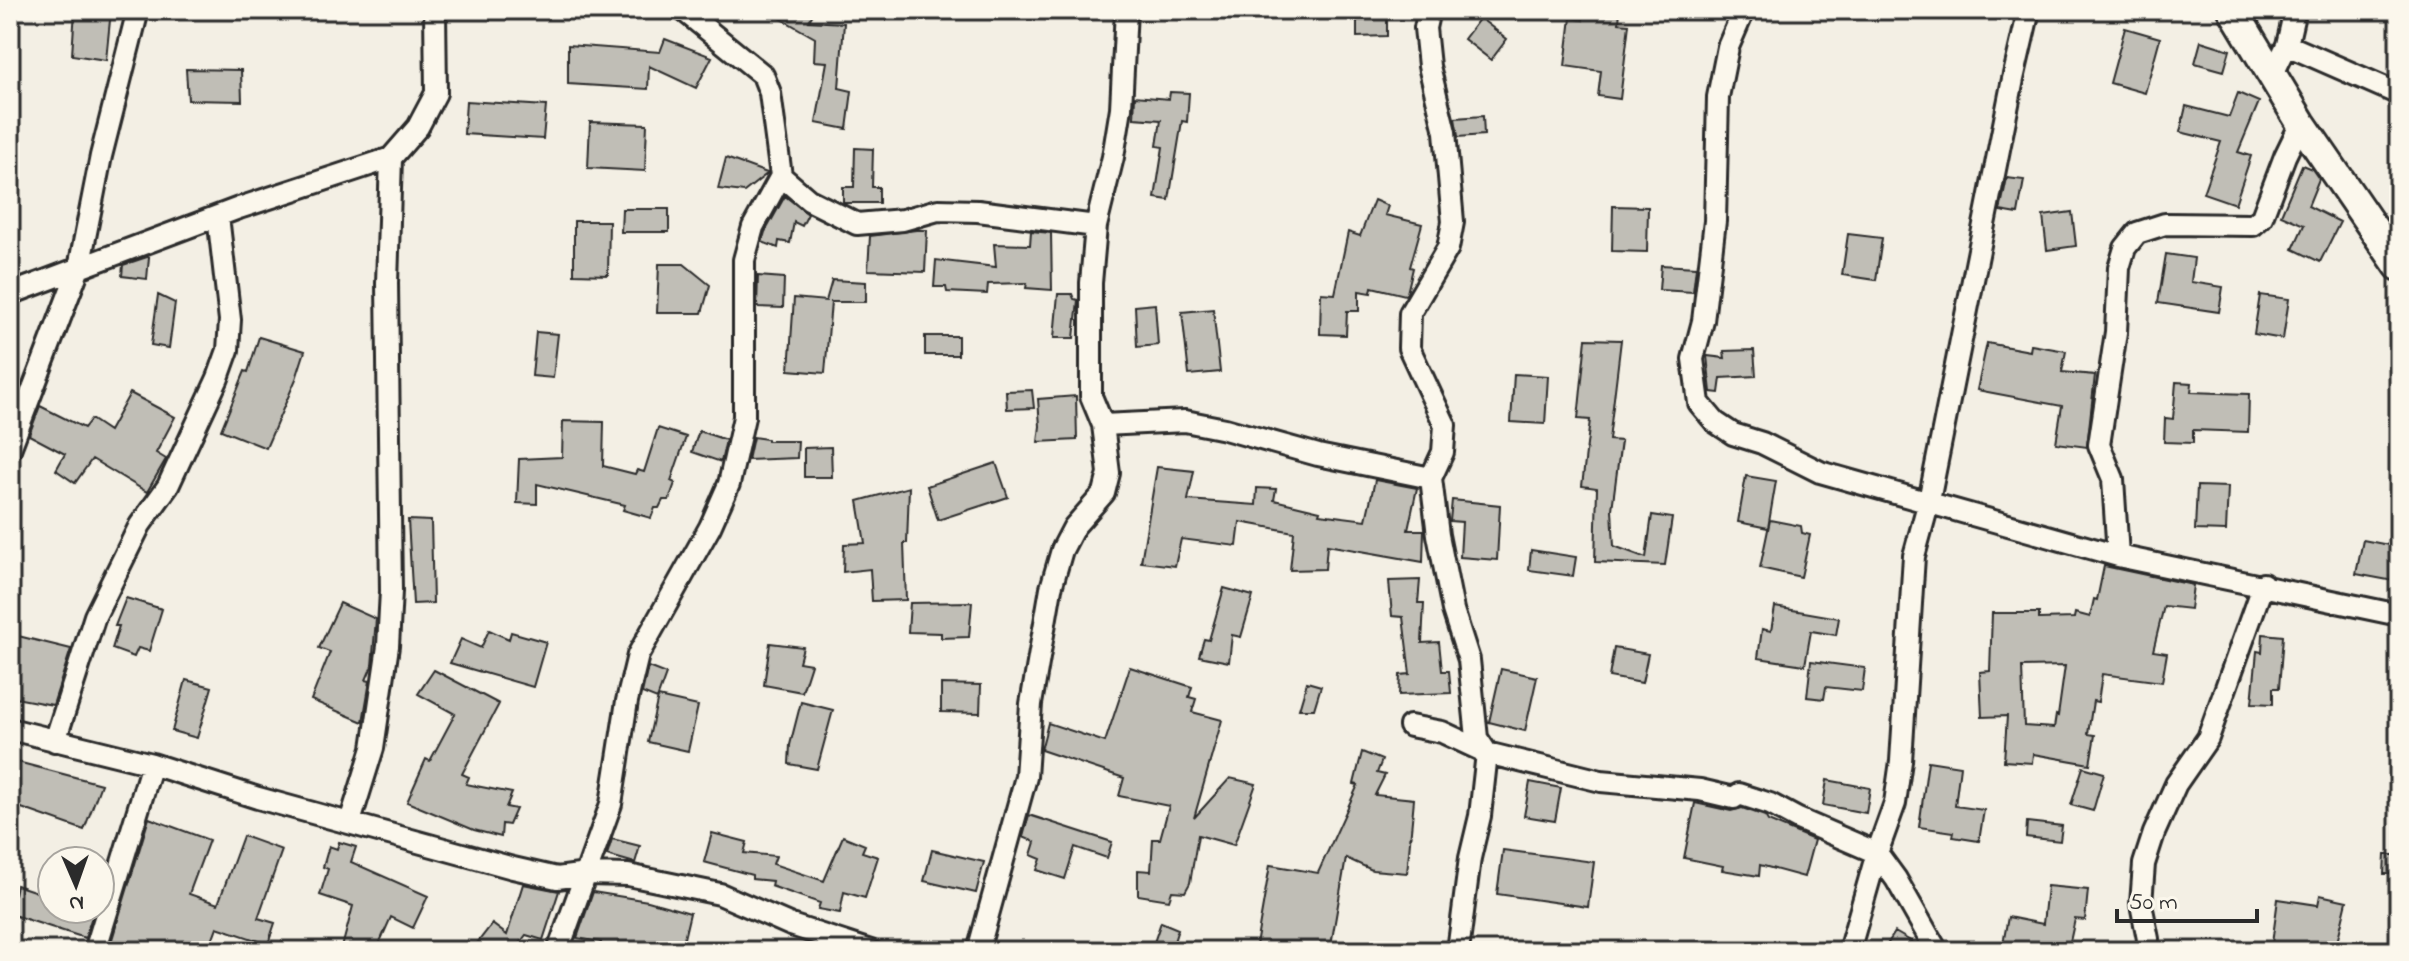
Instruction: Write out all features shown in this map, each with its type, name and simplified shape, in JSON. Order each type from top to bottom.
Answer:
[{"type":"main road","points":[[2233,10],[2301,123],[2399,266]]},
{"type":"street","points":[[10,449],[79,268],[101,156],[138,10]]},
{"type":"street","points":[[10,294],[218,216],[391,158],[418,127],[436,93],[435,10]]},
{"type":"street","points":[[558,951],[611,804],[627,701],[638,655],[710,527],[729,484],[744,417],[744,260],[753,227],[781,176],[770,93],[763,75],[683,10]]},
{"type":"street","points":[[978,951],[1026,777],[1031,704],[1051,588],[1062,550],[1074,527],[1104,493],[1109,473],[1103,425],[1091,396],[1090,313],[1096,226],[1121,108],[1126,10]]},
{"type":"street","points":[[1429,10],[1425,28],[1429,66],[1445,132],[1453,222],[1448,248],[1410,313],[1409,348],[1445,425],[1443,452],[1431,478],[1438,535],[1453,610],[1469,660],[1474,726],[1477,738],[1487,753],[1458,951]]},
{"type":"street","points":[[1744,10],[1728,47],[1718,97],[1715,221],[1703,321],[1693,359],[1699,403],[1715,422],[1733,434],[1762,443],[1820,472],[2118,556],[2399,615]]},
{"type":"street","points":[[1849,951],[1895,803],[1901,761],[1914,556],[1929,501],[2029,10]]},
{"type":"street","points":[[2273,74],[2287,45],[2295,10]]},
{"type":"street","points":[[2287,45],[2399,94]]},
{"type":"street","points":[[2118,556],[2113,479],[2099,445],[2116,332],[2119,268],[2125,248],[2137,233],[2165,224],[2253,225],[2262,217],[2301,123]]},
{"type":"street","points":[[350,822],[373,748],[388,646],[391,591],[387,283],[391,158]]},
{"type":"street","points":[[781,176],[809,200],[857,224],[903,220],[938,210],[978,211],[1096,226]]},
{"type":"street","points":[[55,741],[95,616],[140,525],[168,486],[228,350],[227,274],[218,216]]},
{"type":"street","points":[[1103,425],[1185,421],[1318,455],[1431,478]]},
{"type":"street","points":[[2146,951],[2148,939],[2141,904],[2147,853],[2176,784],[2208,738],[2263,584]]},
{"type":"street","points":[[1410,726],[1442,732],[1487,753],[1601,781],[1700,790],[1734,798],[1739,794],[1770,804],[1877,853],[1896,879],[1937,951]]},
{"type":"street","points":[[10,729],[152,764],[258,798],[513,868],[557,878],[587,874],[628,875],[720,894],[791,925],[871,951]]},
{"type":"street","points":[[95,951],[152,764]]},
{"type":"building","points":[[75,10],[111,10],[106,60],[72,55]]},
{"type":"building","points":[[766,10],[815,10],[809,21],[844,23],[839,88],[852,91],[847,129],[816,123],[827,62],[814,61],[815,38]]},
{"type":"building","points":[[1357,10],[1387,10],[1387,36],[1357,37]]},
{"type":"building","points":[[1584,10],[1620,10],[1619,23],[1629,24],[1620,99],[1598,96],[1601,71],[1565,66],[1571,18],[1583,20]]},
{"type":"building","points":[[1480,18],[1507,39],[1491,60],[1464,39]]},
{"type":"building","points":[[2125,28],[2160,38],[2145,93],[2110,83]]},
{"type":"building","points":[[665,39],[712,57],[696,88],[649,66],[648,89],[568,84],[568,45],[660,52]]},
{"type":"building","points":[[2201,41],[2230,50],[2224,71],[2195,63]]},
{"type":"building","points":[[186,69],[241,70],[242,101],[188,100]]},
{"type":"building","points":[[1170,92],[1189,93],[1187,122],[1182,121],[1169,200],[1155,198],[1163,147],[1157,146],[1161,120],[1134,118],[1135,96],[1169,99]]},
{"type":"building","points":[[2238,93],[2259,102],[2238,152],[2251,156],[2235,204],[2203,193],[2221,142],[2180,132],[2186,106],[2229,117]]},
{"type":"building","points":[[466,101],[546,106],[543,139],[464,134]]},
{"type":"building","points":[[1483,116],[1484,135],[1458,137],[1455,118]]},
{"type":"building","points":[[590,122],[647,124],[645,171],[588,168]]},
{"type":"building","points":[[855,148],[873,149],[872,187],[879,187],[879,203],[843,203],[843,187],[854,187]]},
{"type":"building","points":[[726,158],[768,173],[744,192],[718,189]]},
{"type":"building","points":[[2302,165],[2312,169],[2319,179],[2308,206],[2340,222],[2320,262],[2293,249],[2304,225],[2281,215]]},
{"type":"building","points":[[2007,178],[2024,180],[2018,214],[2000,211]]},
{"type":"building","points":[[785,196],[808,214],[802,226],[794,222],[790,243],[779,241],[778,248],[762,242]]},
{"type":"building","points":[[1374,200],[1388,206],[1385,215],[1422,224],[1410,267],[1413,268],[1407,293],[1372,287],[1371,293],[1359,291],[1359,311],[1347,311],[1346,335],[1320,334],[1321,293],[1335,294],[1348,232],[1360,236]]},
{"type":"building","points":[[1613,206],[1648,207],[1647,252],[1612,251]]},
{"type":"building","points":[[622,209],[669,209],[669,232],[621,232]]},
{"type":"building","points":[[2072,212],[2076,246],[2047,250],[2043,216]]},
{"type":"building","points":[[574,221],[609,221],[608,275],[574,274]]},
{"type":"building","points":[[927,230],[925,272],[868,270],[870,236]]},
{"type":"building","points":[[1031,231],[1051,233],[1052,290],[1026,288],[1027,283],[988,284],[987,294],[947,292],[946,287],[934,287],[936,260],[996,267],[994,244],[1030,245]]},
{"type":"building","points":[[1848,234],[1882,238],[1876,280],[1842,275]]},
{"type":"building","points":[[2166,254],[2194,258],[2191,282],[2223,287],[2219,312],[2158,303]]},
{"type":"building","points":[[149,257],[147,279],[122,276],[123,265]]},
{"type":"building","points":[[659,264],[684,264],[710,285],[702,313],[657,313]]},
{"type":"building","points":[[1661,265],[1696,267],[1693,292],[1659,290]]},
{"type":"building","points":[[758,276],[784,278],[783,308],[757,307]]},
{"type":"building","points":[[832,280],[866,282],[866,302],[831,302],[825,373],[789,370],[794,298],[826,301]]},
{"type":"building","points":[[1058,294],[1072,294],[1078,300],[1074,338],[1054,338]]},
{"type":"building","points":[[158,295],[175,303],[169,348],[151,345]]},
{"type":"building","points":[[2260,295],[2289,299],[2283,339],[2254,334]]},
{"type":"building","points":[[1155,304],[1158,345],[1137,347],[1135,306]]},
{"type":"building","points":[[1213,309],[1220,372],[1189,375],[1182,312]]},
{"type":"building","points":[[536,332],[558,334],[553,378],[532,376]]},
{"type":"building","points":[[925,336],[958,336],[958,355],[925,355]]},
{"type":"building","points":[[259,337],[305,351],[266,448],[221,430],[245,371],[248,372]]},
{"type":"building","points":[[1586,339],[1621,340],[1609,440],[1621,441],[1612,509],[1614,546],[1646,558],[1652,515],[1672,518],[1665,565],[1595,562],[1597,488],[1582,486],[1590,420],[1578,419]]},
{"type":"building","points":[[1987,343],[2030,351],[2031,345],[2066,351],[2062,372],[2095,375],[2087,447],[2056,443],[2062,406],[1977,390]]},
{"type":"building","points":[[1754,350],[1756,376],[1721,378],[1719,393],[1711,392],[1707,356],[1725,358],[1724,351]]},
{"type":"building","points":[[1514,374],[1548,376],[1545,424],[1511,422]]},
{"type":"building","points":[[2176,382],[2192,383],[2191,392],[2249,394],[2248,432],[2193,430],[2193,443],[2164,442],[2165,418],[2173,419]]},
{"type":"building","points":[[1032,390],[1034,408],[1007,409],[1006,391]]},
{"type":"building","points":[[130,393],[175,417],[156,453],[166,459],[147,492],[92,459],[75,483],[56,470],[65,454],[29,435],[40,406],[84,428],[91,419],[109,431]]},
{"type":"building","points":[[1076,396],[1077,440],[1038,442],[1038,399]]},
{"type":"building","points":[[563,421],[604,422],[603,466],[635,474],[637,470],[644,472],[658,428],[686,437],[671,481],[675,483],[669,500],[663,500],[659,508],[655,508],[651,518],[623,510],[625,505],[537,484],[537,504],[517,503],[519,459],[562,457]]},
{"type":"building","points":[[699,431],[726,440],[721,462],[692,452]]},
{"type":"building","points":[[753,437],[767,441],[798,441],[797,458],[748,460]]},
{"type":"building","points":[[831,447],[832,477],[804,477],[804,448]]},
{"type":"building","points":[[996,463],[1008,497],[938,520],[927,486]]},
{"type":"building","points":[[1157,467],[1194,471],[1188,500],[1256,505],[1257,488],[1276,489],[1274,500],[1320,511],[1319,514],[1366,520],[1375,480],[1417,488],[1408,530],[1424,530],[1423,562],[1327,545],[1325,569],[1290,570],[1294,532],[1240,522],[1237,546],[1181,539],[1175,566],[1141,562]]},
{"type":"building","points":[[1746,476],[1776,481],[1768,528],[1738,522]]},
{"type":"building","points":[[2197,486],[2228,487],[2226,531],[2195,530]]},
{"type":"building","points":[[909,487],[907,543],[904,543],[906,600],[872,601],[870,569],[843,572],[844,544],[865,543],[858,501]]},
{"type":"building","points":[[1452,500],[1500,505],[1497,560],[1460,557],[1462,522],[1450,521]]},
{"type":"building","points":[[408,520],[431,521],[433,603],[413,604]]},
{"type":"building","points":[[1770,520],[1801,526],[1802,533],[1810,535],[1801,577],[1760,568]]},
{"type":"building","points":[[2363,540],[2399,547],[2399,582],[2356,574]]},
{"type":"building","points":[[1531,550],[1576,557],[1573,576],[1529,570]]},
{"type":"building","points":[[2104,566],[2193,585],[2190,609],[2164,606],[2153,651],[2167,653],[2162,682],[2102,674],[2098,702],[2093,701],[2088,734],[2095,735],[2090,764],[2033,754],[2032,763],[2004,761],[2007,716],[1982,717],[1980,672],[1990,671],[1992,613],[2039,613],[2039,619],[2074,618],[2075,613],[2090,617],[2094,599],[2097,600]],"holes":[[[2065,666],[2054,728],[2024,726],[2022,667]]]},
{"type":"building","points":[[1420,580],[1418,603],[1424,603],[1422,643],[1439,642],[1442,671],[1449,671],[1451,693],[1399,695],[1400,675],[1410,674],[1403,617],[1392,616],[1389,581]]},
{"type":"building","points":[[1224,588],[1253,596],[1241,637],[1232,635],[1229,662],[1199,656],[1204,639],[1209,640]]},
{"type":"building","points":[[126,598],[162,609],[149,651],[138,648],[134,657],[112,649],[119,626],[115,626]]},
{"type":"building","points":[[972,602],[969,637],[941,638],[941,633],[908,632],[910,603]]},
{"type":"building","points":[[340,603],[376,619],[363,722],[311,700],[330,652],[319,648]]},
{"type":"building","points":[[1775,607],[1839,618],[1836,635],[1811,631],[1805,665],[1758,658],[1762,629],[1771,631]]},
{"type":"building","points":[[489,630],[509,639],[511,632],[546,642],[533,687],[450,663],[461,639],[481,648]]},
{"type":"building","points":[[10,634],[71,649],[53,705],[10,697]]},
{"type":"building","points":[[2263,634],[2283,636],[2279,688],[2273,688],[2273,704],[2252,703],[2257,651],[2262,652]]},
{"type":"building","points":[[770,643],[803,647],[799,662],[811,664],[802,692],[764,685]]},
{"type":"building","points":[[1614,648],[1648,654],[1642,683],[1609,677]]},
{"type":"building","points":[[1811,661],[1865,668],[1862,691],[1826,687],[1824,699],[1807,697]]},
{"type":"building","points":[[648,667],[666,674],[657,699],[642,693]]},
{"type":"building","points":[[1130,667],[1192,687],[1189,697],[1196,699],[1192,712],[1222,720],[1194,818],[1230,778],[1256,784],[1234,845],[1198,835],[1190,883],[1185,892],[1172,891],[1169,900],[1138,895],[1138,870],[1151,871],[1153,839],[1160,839],[1169,806],[1119,796],[1124,778],[1041,750],[1048,723],[1105,742]]},
{"type":"building","points":[[1501,669],[1537,677],[1525,731],[1489,722]]},
{"type":"building","points":[[434,670],[499,704],[462,774],[469,777],[466,784],[512,793],[506,807],[516,809],[509,825],[502,824],[501,837],[474,830],[407,802],[426,759],[430,761],[455,714],[418,694]]},
{"type":"building","points":[[186,680],[212,687],[197,738],[172,731]]},
{"type":"building","points":[[1307,682],[1321,686],[1314,709],[1299,709]]},
{"type":"building","points":[[941,684],[981,685],[980,713],[941,712]]},
{"type":"building","points":[[658,697],[698,706],[688,751],[648,742]]},
{"type":"building","points":[[801,702],[833,710],[817,769],[789,764],[790,745]]},
{"type":"building","points":[[1362,752],[1382,760],[1377,773],[1385,775],[1375,795],[1414,799],[1407,873],[1372,870],[1346,858],[1330,951],[1255,951],[1270,865],[1318,873],[1358,785],[1354,784]]},
{"type":"building","points":[[10,760],[101,784],[84,830],[10,804]]},
{"type":"building","points":[[1928,761],[1960,766],[1955,806],[1984,810],[1979,841],[1953,837],[1954,832],[1919,827]]},
{"type":"building","points":[[2083,767],[2104,773],[2093,811],[2071,805]]},
{"type":"building","points":[[1827,780],[1870,788],[1866,813],[1823,805]]},
{"type":"building","points":[[1530,782],[1561,788],[1555,821],[1524,816]]},
{"type":"building","points":[[1695,803],[1731,811],[1742,808],[1814,840],[1804,877],[1760,865],[1759,876],[1722,870],[1723,866],[1684,858]]},
{"type":"building","points":[[1029,815],[1112,842],[1107,858],[1075,847],[1065,879],[1037,870],[1041,859],[1031,855],[1035,842],[1023,837]]},
{"type":"building","points":[[149,818],[209,840],[189,894],[218,904],[243,836],[282,850],[258,918],[275,923],[268,944],[217,927],[208,951],[125,951],[110,946]]},
{"type":"building","points":[[2027,822],[2062,826],[2060,841],[2026,837]]},
{"type":"building","points":[[712,833],[747,842],[744,853],[776,856],[773,864],[824,881],[843,836],[865,845],[862,852],[878,857],[865,898],[844,892],[840,913],[818,909],[820,903],[771,886],[772,881],[752,879],[752,875],[704,862]]},
{"type":"building","points":[[612,839],[640,846],[635,863],[607,855]]},
{"type":"building","points":[[339,842],[356,847],[351,862],[428,896],[413,928],[391,917],[376,951],[341,951],[353,906],[320,895],[328,869],[323,867],[329,846],[337,849]]},
{"type":"building","points":[[932,850],[984,862],[976,893],[924,881]]},
{"type":"building","points":[[1503,850],[1594,862],[1588,907],[1497,894]]},
{"type":"building","points":[[2385,855],[2399,855],[2399,874],[2384,874]]},
{"type":"building","points":[[523,884],[559,891],[543,940],[526,935],[519,944],[528,951],[471,951],[492,924],[507,935]]},
{"type":"building","points":[[16,885],[36,892],[36,922],[10,914]]},
{"type":"building","points":[[2047,886],[2088,890],[2085,920],[2075,919],[2068,951],[2040,951],[2003,944],[2008,917],[2043,924]]},
{"type":"building","points":[[593,892],[648,901],[690,913],[681,951],[624,951],[600,947],[601,942],[577,938]]},
{"type":"building","points":[[2320,895],[2347,901],[2335,951],[2271,951],[2278,899],[2318,905]]},
{"type":"building","points":[[1161,922],[1178,929],[1171,951],[1151,951]]},
{"type":"building","points":[[44,925],[89,925],[85,938]]},
{"type":"building","points":[[1895,932],[1919,946],[1922,951],[1883,951]]}]
